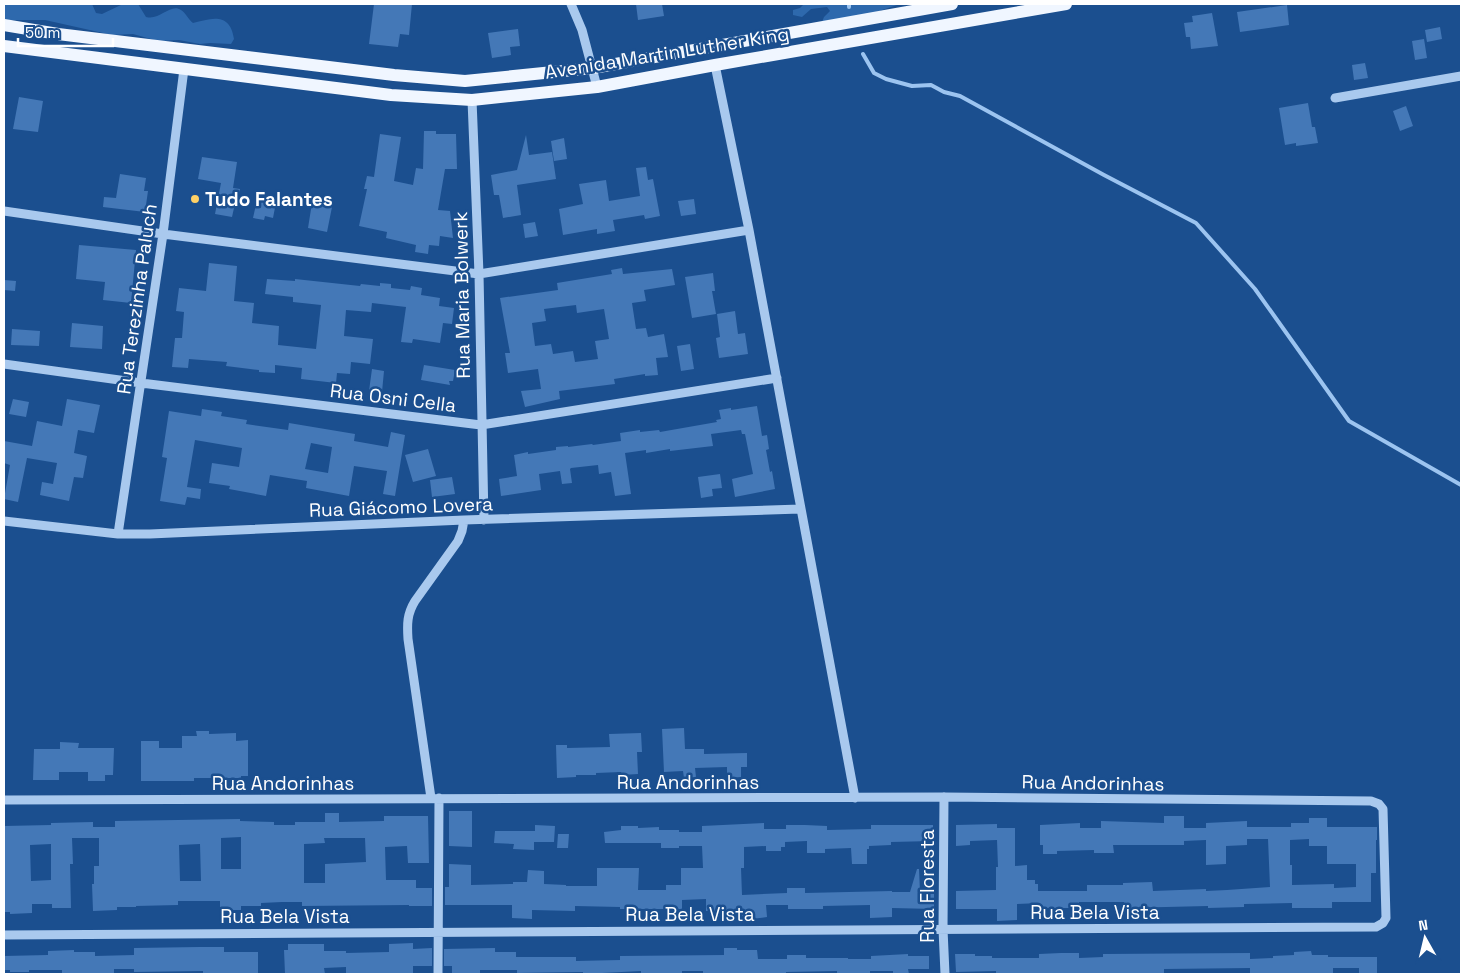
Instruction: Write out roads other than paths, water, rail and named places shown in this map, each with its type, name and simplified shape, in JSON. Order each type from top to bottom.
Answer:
[{"type":"main road","name":"Avenida Martin Luther King","points":[[4,25],[58,34],[394,76],[465,81],[593,68],[952,4]]},
{"type":"main road","name":"Avenida Martin Luther King","points":[[4,46],[391,94],[472,100],[597,87],[1066,4]]},
{"type":"main road","points":[[391,94],[394,76]]},
{"type":"street","points":[[571,4],[582,30],[597,87]]},
{"type":"street","points":[[716,65],[749,230],[855,798]]},
{"type":"street","name":"Rua Terezinha Paluch","points":[[118,534],[164,234],[184,69]]},
{"type":"street","points":[[1335,98],[1461,76]]},
{"type":"street","name":"Rua Maria Bolwerk","points":[[472,100],[479,274],[484,520]]},
{"type":"street","points":[[4,212],[479,274],[749,230]]},
{"type":"street","name":"Rua Osni Cella","points":[[4,364],[141,384],[481,425],[777,378]]},
{"type":"street","name":"Rua Giácomo Lovera","points":[[4,521],[118,534],[160,534],[464,520],[800,509]]},
{"type":"street","points":[[438,974],[435,798],[408,639],[407,619],[409,610],[458,541],[464,520]]},
{"type":"street","name":"Rua Andorinhas","points":[[4,800],[944,798],[1371,801],[1379,804],[1383,809],[1386,918],[1383,923],[1376,927]]},
{"type":"street","name":"Rua Floresta","points":[[944,798],[942,929],[945,974]]},
{"type":"street","name":"Rua Bela Vista","points":[[4,935],[1376,927]]},
{"type":"waterway","points":[[863,54],[874,73],[886,79],[912,86],[931,85],[944,92],[960,96],[1196,223],[1255,289],[1349,421],[1461,485]]},
{"type":"place","name":"Tudo Falantes","points":[[195,199]]}]
